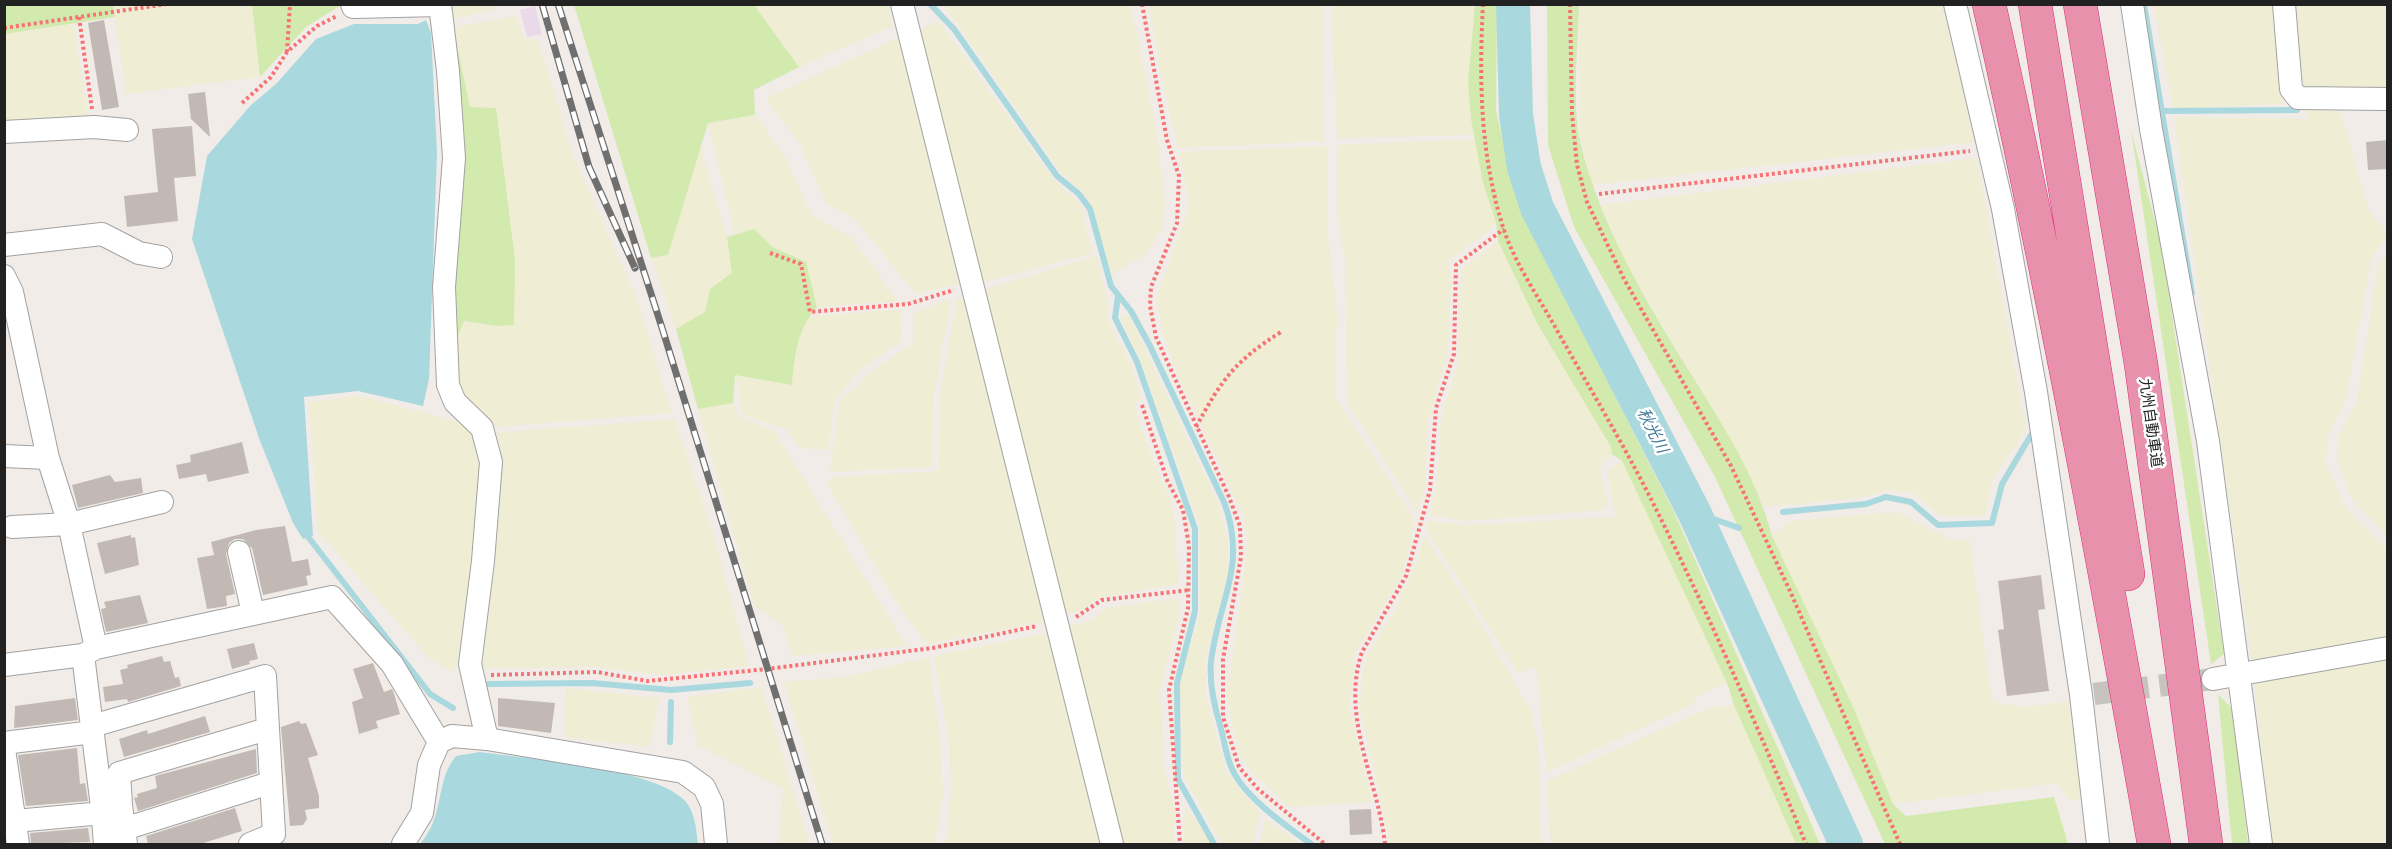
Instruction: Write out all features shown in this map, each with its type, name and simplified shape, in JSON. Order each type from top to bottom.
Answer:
[{"type":"highway","points":[[1989,4],[2042,244],[2091,490],[2155,844]]},
{"type":"highway","points":[[2035,4],[2118,503],[2138,653],[2155,844]]},
{"type":"highway","name":"九州自動車道","points":[[2080,4],[2141,364],[2206,844]]},
{"type":"street","points":[[902,4],[1112,844]]},
{"type":"street","points":[[1955,4],[2003,209],[2036,392],[2087,694],[2098,844]]},
{"type":"street","points":[[2132,4],[2151,129],[2208,441],[2261,844]]},
{"type":"street","points":[[2284,4],[2291,89],[2298,98],[2388,99]]},
{"type":"street","points":[[352,6],[440,5],[448,71],[454,158],[444,287],[448,377],[455,402],[482,428],[490,462],[470,664],[487,739]]},
{"type":"street","points":[[4,132],[60,131],[94,127],[127,130]]},
{"type":"street","points":[[4,245],[102,234],[139,253],[160,257]]},
{"type":"street","points":[[4,276],[12,292],[48,458],[69,524],[89,652],[92,729],[109,808],[125,837],[270,783]]},
{"type":"street","points":[[4,456],[48,458]]},
{"type":"street","points":[[12,527],[69,524],[162,502]]},
{"type":"street","points":[[239,552],[253,613]]},
{"type":"street","points":[[4,665],[89,652],[253,613],[332,597],[392,664],[439,742]]},
{"type":"street","points":[[2213,679],[2388,648]]},
{"type":"street","points":[[4,743],[92,729],[265,676],[274,834],[250,844]]},
{"type":"street","points":[[105,844],[109,808],[119,773],[267,729]]},
{"type":"street","points":[[403,844],[422,813],[429,765],[439,742],[452,736],[487,739],[683,772],[704,787],[712,804],[716,844]]},
{"type":"street","points":[[4,750],[18,844]]},
{"type":"street","points":[[15,821],[109,808]]},
{"type":"path","points":[[4,28],[167,4]]},
{"type":"path","points":[[287,52],[290,4]]},
{"type":"path","points":[[1142,4],[1167,140],[1179,176],[1177,223],[1151,287],[1150,306],[1162,355],[1229,497],[1240,526],[1241,557],[1223,660],[1223,717],[1239,767],[1258,789],[1325,844]]},
{"type":"path","points":[[1484,4],[1480,67],[1483,123],[1490,174],[1504,229],[1518,261],[1623,445],[1663,523],[1741,689],[1806,844]]},
{"type":"path","points":[[1570,4],[1572,114],[1576,165],[1587,202],[1624,279],[1731,466],[1795,602],[1900,844]]},
{"type":"path","points":[[242,103],[272,77],[287,52],[317,26],[352,6]]},
{"type":"path","points":[[79,17],[94,127]]},
{"type":"path","points":[[1599,194],[1989,149]]},
{"type":"path","points":[[1385,844],[1382,818],[1355,716],[1358,664],[1362,652],[1406,576],[1430,490],[1436,408],[1454,354],[1456,264],[1504,229]]},
{"type":"path","points":[[770,253],[801,264],[810,312],[908,304],[971,285]]},
{"type":"path","points":[[1196,427],[1218,385],[1250,352],[1281,332]]},
{"type":"path","points":[[1142,405],[1167,480],[1183,510],[1189,546],[1190,590],[1169,690],[1180,844]]},
{"type":"path","points":[[472,676],[597,672],[648,681],[767,669],[933,648],[1082,616],[1102,600],[1190,590]]},
{"type":"shaded area","points":[[113,5],[252,5],[260,77],[126,94]]},
{"type":"shaded area","points":[[449,5],[493,5],[494,10],[453,19]]},
{"type":"shaded area","points":[[754,5],[888,5],[893,26],[799,67]]},
{"type":"shaded area","points":[[944,5],[1131,5],[1157,134],[1165,204],[1161,231],[1144,255],[1112,275],[1091,206],[1084,193],[1062,174]]},
{"type":"shaded area","points":[[1149,5],[1323,5],[1324,141],[1178,148],[1162,80]]},
{"type":"shaded area","points":[[1332,5],[1475,5],[1468,81],[1473,135],[1337,138]]},
{"type":"shaded area","points":[[1579,5],[1943,5],[1974,142],[1593,185],[1580,138]]},
{"type":"shaded area","points":[[2154,5],[2275,5],[2284,104],[2173,109]]},
{"type":"shaded area","points":[[2291,5],[2387,5],[2387,91],[2306,89],[2298,84]]},
{"type":"shaded area","points":[[535,6],[542,34],[527,37],[520,10]]},
{"type":"shaded area","points":[[516,16],[524,39],[538,39],[573,155],[637,300],[672,413],[493,427],[460,396],[455,342],[464,321],[497,326],[496,108],[470,107],[453,27]]},
{"type":"shaded area","points":[[938,21],[1054,180],[1081,205],[1092,253],[980,283],[914,32]]},
{"type":"shaded area","points":[[74,24],[88,119],[5,122],[4,34]]},
{"type":"shaded area","points":[[900,37],[959,284],[916,294],[856,220],[826,203],[801,146],[766,98]]},
{"type":"shaded area","points":[[2307,109],[2341,112],[2368,209],[2388,237],[2372,255],[2346,399],[2327,439],[2326,462],[2345,507],[2387,550],[2387,638],[2252,662],[2174,117],[2307,119]]},
{"type":"shaded area","points":[[755,115],[786,158],[811,215],[851,237],[898,301],[817,307],[806,262],[774,248],[754,229],[735,234],[708,123]]},
{"type":"shaded area","points":[[1476,139],[1483,183],[1496,222],[1490,230],[1448,261],[1451,281],[1448,353],[1428,421],[1425,488],[1417,512],[1347,402],[1345,256],[1337,215],[1337,145]]},
{"type":"shaded area","points":[[700,146],[727,237],[732,273],[710,289],[705,312],[676,329],[651,258],[668,255]]},
{"type":"shaded area","points":[[1328,146],[1328,237],[1337,312],[1335,396],[1415,521],[1402,575],[1355,653],[1349,707],[1372,802],[1290,807],[1252,773],[1241,756],[1231,721],[1227,693],[1244,577],[1247,537],[1244,517],[1180,380],[1164,336],[1156,300],[1187,213],[1188,196],[1179,152]]},
{"type":"shaded area","points":[[1977,158],[2026,430],[1992,479],[1985,516],[1940,516],[1914,493],[1888,490],[1859,498],[1764,507],[1723,426],[1626,264],[1601,205]]},
{"type":"shaded area","points":[[1498,241],[1537,324],[1611,447],[1612,454],[1603,463],[1600,471],[1608,504],[1604,510],[1467,521],[1430,515],[1437,485],[1441,418],[1457,368],[1462,268]]},
{"type":"shaded area","points":[[1097,256],[1106,294],[1108,321],[1131,365],[1141,399],[1135,403],[1140,427],[1171,503],[1175,523],[1178,584],[1097,598],[1082,611],[1067,614],[1062,612],[982,290]]},
{"type":"shaded area","points":[[2387,256],[2387,536],[2352,499],[2337,461],[2338,436],[2357,402],[2378,265]]},
{"type":"shaded area","points":[[951,298],[934,394],[932,467],[830,472],[839,402],[875,369],[913,343],[913,313]]},
{"type":"shaded area","points":[[957,299],[966,299],[1047,618],[1045,621],[927,644],[895,600],[827,483],[834,477],[938,471],[940,395]]},
{"type":"shaded area","points":[[901,309],[902,341],[859,370],[834,402],[829,450],[800,448],[786,429],[743,415],[735,375],[792,385],[794,350],[809,317]]},
{"type":"shaded area","points":[[1119,316],[1129,316],[1219,505],[1228,542],[1227,576],[1205,659],[1206,698],[1226,772],[1259,812],[1253,844],[1222,844],[1183,775],[1180,684],[1200,613],[1200,526],[1141,362]]},
{"type":"shaded area","points":[[359,396],[464,423],[480,444],[484,468],[463,658],[452,672],[428,657],[318,531],[309,402]]},
{"type":"shaded area","points":[[733,403],[738,416],[774,431],[907,646],[792,656],[783,626],[754,605],[698,409]]},
{"type":"shaded area","points":[[675,419],[712,529],[749,666],[661,675],[595,667],[480,668],[493,433]]},
{"type":"shaded area","points":[[1622,461],[1727,683],[1699,695],[1691,705],[1547,772],[1536,666],[1519,674],[1426,529],[1428,521],[1465,525],[1616,517],[1607,471]]},
{"type":"shaded area","points":[[1897,512],[1952,540],[1970,541],[1992,702],[2024,707],[2072,701],[2084,800],[2069,800],[2058,783],[1893,804],[1854,709],[1772,536],[1789,521]]},
{"type":"shaded area","points":[[1424,536],[1470,605],[1532,713],[1538,745],[1541,844],[1391,844],[1360,709],[1362,675],[1367,655],[1394,612],[1416,564]]},
{"type":"shaded area","points":[[1180,598],[1178,622],[1160,690],[1164,767],[1175,814],[1173,844],[1124,844],[1068,625],[1089,622],[1106,608]]},
{"type":"shaded area","points":[[1048,633],[1103,844],[946,844],[951,792],[950,748],[934,656]]},
{"type":"shaded area","points":[[2387,656],[2387,844],[2272,844],[2254,680]]},
{"type":"shaded area","points":[[929,657],[941,749],[943,796],[934,844],[833,844],[784,682],[847,677]]},
{"type":"shaded area","points":[[762,687],[809,844],[779,844],[783,789],[698,745],[687,697]]},
{"type":"shaded area","points":[[566,688],[659,698],[650,747],[565,737]]},
{"type":"shaded area","points":[[1734,705],[1796,844],[1551,844],[1547,781],[1711,707]]},
{"type":"shaded area","points":[[1185,805],[1212,844],[1184,844]]},
{"type":"shaded area","points":[[1265,818],[1300,844],[1260,844]]},
{"type":"green space","points":[[343,4],[306,27],[260,77],[252,5]]},
{"type":"green space","points":[[4,5],[113,5],[115,17],[5,34]]},
{"type":"green space","points":[[574,5],[754,5],[799,67],[754,90],[755,115],[708,123],[668,255],[651,258]]},
{"type":"green space","points":[[1475,5],[1497,5],[1496,111],[1519,207],[1674,512],[1820,844],[1796,844],[1734,705],[1727,683],[1622,461],[1612,454],[1611,447],[1537,323],[1498,241],[1496,222],[1483,183],[1471,119],[1468,81]]},
{"type":"green space","points":[[1547,5],[1579,5],[1576,109],[1580,141],[1599,203],[1641,291],[1727,432],[1758,493],[1772,536],[1854,709],[1893,804],[1906,816],[2054,797],[2068,844],[1885,844],[1715,477],[1574,227],[1548,145]]},
{"type":"green space","points":[[453,27],[470,107],[496,108],[515,260],[514,325],[497,326],[464,321],[455,342]]},
{"type":"green space","points":[[2131,130],[2161,244],[2224,654],[2211,664]]},
{"type":"green space","points":[[754,229],[774,248],[806,262],[817,307],[801,334],[792,385],[735,375],[733,403],[698,409],[676,329],[705,312],[710,289],[732,273],[727,237]]},
{"type":"green space","points":[[2218,694],[2233,710],[2248,844],[2232,844]]},
{"type":"water","points":[[426,20],[431,33],[437,153],[429,379],[423,406],[358,391],[304,397],[313,536],[303,539],[293,523],[260,441],[192,239],[207,156],[251,105],[276,84],[316,39],[354,24],[418,24]]},
{"type":"water","points":[[480,752],[586,766],[642,779],[665,787],[682,798],[690,808],[698,844],[420,844],[433,822],[449,766],[456,756]]},
{"type":"building","points":[[104,20],[119,107],[102,110],[88,23]]},
{"type":"building","points":[[205,92],[210,137],[191,119],[188,94]]},
{"type":"building","points":[[192,126],[196,176],[174,178],[178,221],[127,227],[124,196],[158,192],[152,129]]},
{"type":"building","points":[[2388,140],[2388,169],[2368,170],[2366,142]]},
{"type":"building","points":[[242,442],[249,473],[208,482],[206,474],[179,479],[176,465],[191,462],[190,455]]},
{"type":"building","points":[[110,475],[115,482],[141,478],[143,493],[78,508],[72,485]]},
{"type":"building","points":[[285,526],[292,562],[308,559],[311,575],[306,576],[308,585],[263,595],[252,548],[243,539],[235,539],[229,543],[226,554],[235,594],[226,596],[227,606],[207,609],[197,558],[214,555],[211,542],[256,530]]},
{"type":"building","points":[[131,535],[131,538],[135,537],[139,565],[105,574],[97,543]]},
{"type":"building","points":[[2041,575],[2045,609],[2038,610],[2049,691],[2007,696],[1998,630],[2004,629],[1998,581]]},
{"type":"building","points":[[140,595],[148,623],[106,632],[101,609],[106,608],[104,602]]},
{"type":"building","points":[[254,643],[258,659],[232,669],[227,649]]},
{"type":"building","points":[[162,656],[164,662],[170,661],[175,678],[179,677],[181,686],[128,702],[127,699],[105,702],[103,687],[123,684],[120,670],[128,668],[127,665]]},
{"type":"building","points":[[373,663],[384,692],[392,689],[400,714],[376,721],[378,728],[359,734],[352,702],[363,698],[353,669]]},
{"type":"building","points":[[75,698],[78,720],[14,728],[15,706]]},
{"type":"building","points":[[498,698],[555,703],[551,733],[498,726]]},
{"type":"building","points":[[205,716],[210,732],[124,757],[119,739],[147,730],[148,734]]},
{"type":"building","points":[[299,721],[301,724],[306,723],[318,755],[308,758],[319,796],[319,808],[305,810],[307,819],[303,825],[290,826],[281,727]]},
{"type":"building","points":[[77,748],[80,784],[85,783],[88,801],[26,806],[18,755]]},
{"type":"building","points":[[256,749],[257,773],[138,811],[134,798],[138,797],[137,794],[157,788],[155,776]]},
{"type":"building","points":[[235,808],[242,831],[200,844],[148,844],[146,836]]},
{"type":"building","points":[[1371,809],[1372,834],[1350,835],[1349,810]]},
{"type":"building","points":[[88,828],[90,842],[31,844],[30,833]]},
{"type":"waterway","points":[[930,4],[954,29],[1057,176],[1079,194],[1090,209],[1111,286],[1131,311],[1150,346],[1224,502],[1231,525],[1233,546],[1229,583],[1211,662],[1214,702],[1227,753],[1238,780],[1267,811],[1311,844]]},
{"type":"waterway","name":"秋光川","points":[[1513,4],[1516,115],[1524,167],[1537,208],[1694,512],[1846,844]]},
{"type":"waterway","points":[[2144,4],[2192,293]]},
{"type":"waterway","points":[[2164,111],[2297,110]]},
{"type":"waterway","points":[[1118,296],[1115,318],[1137,362],[1195,529],[1195,611],[1177,683],[1178,779],[1214,844]]},
{"type":"waterway","points":[[1783,512],[1866,504],[1886,497],[1911,502],[1938,525],[1992,523],[2002,484],[2031,435]]},
{"type":"waterway","points":[[1694,512],[1739,528]]},
{"type":"waterway","points":[[307,532],[309,538],[430,694],[453,708]]},
{"type":"waterway","points":[[488,684],[592,683],[671,690],[750,683]]},
{"type":"waterway","points":[[670,742],[671,702]]},
{"type":"tunnel","points":[[2094,694],[2213,679]]},
{"type":"railway","points":[[542,4],[589,167],[635,268]]},
{"type":"railway","points":[[558,4],[663,331],[822,844]]}]
